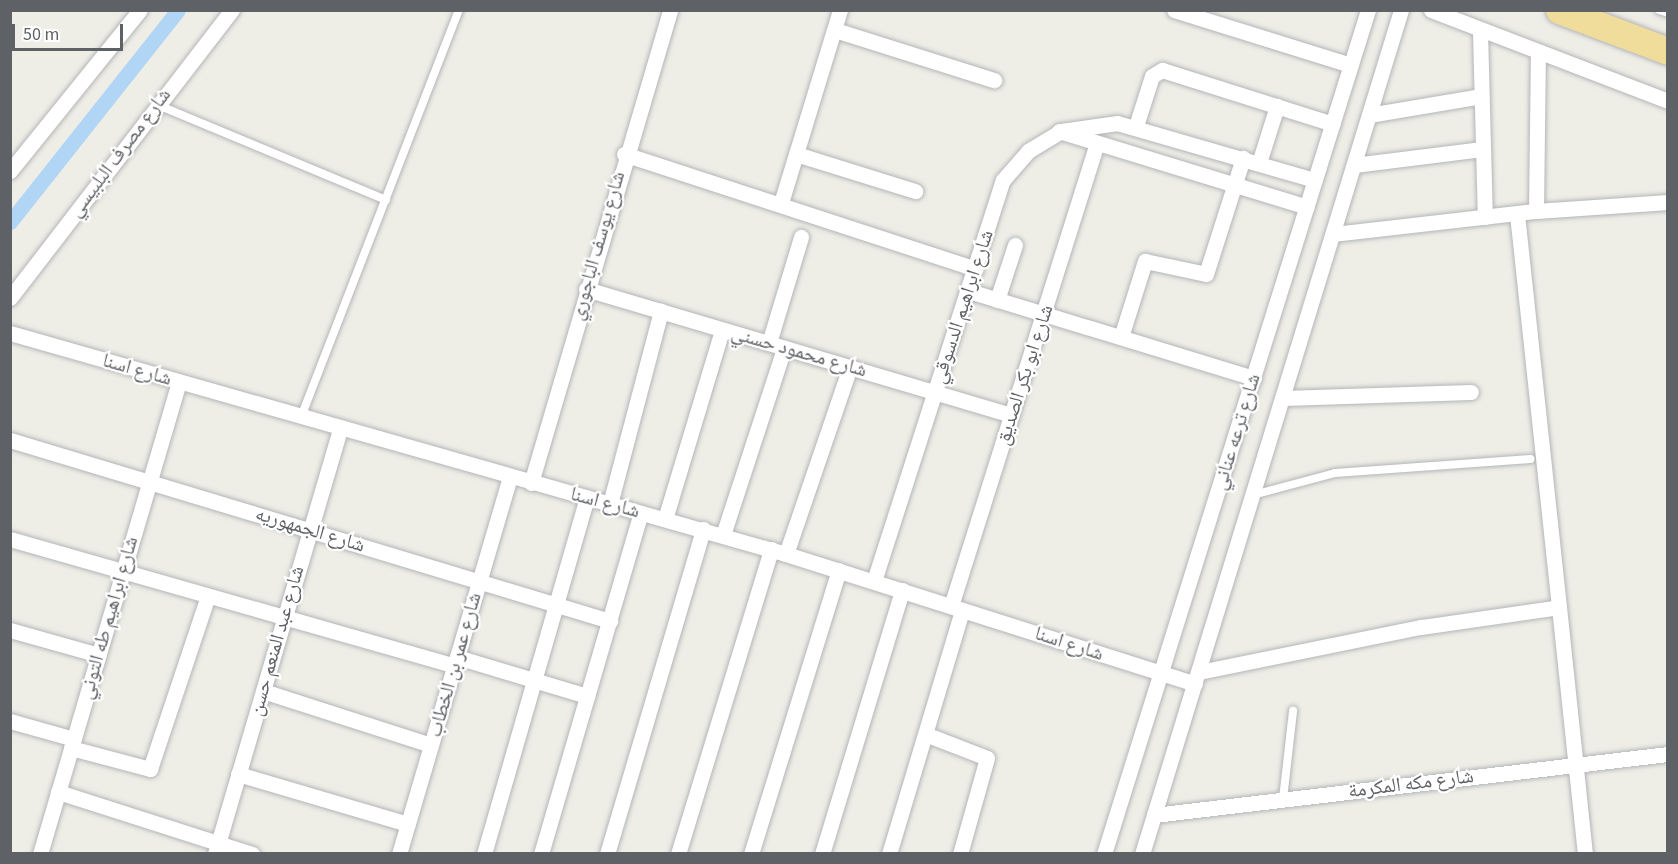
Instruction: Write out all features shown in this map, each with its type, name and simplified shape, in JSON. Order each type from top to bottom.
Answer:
[{"type":"highway","points":[[1559,10],[1668,51]]},
{"type":"street","points":[[10,171],[140,10]]},
{"type":"street","name":"شارع مصرف البلبيسي","points":[[10,298],[232,10]]},
{"type":"street","name":"شارع يوسف الباجوري","points":[[531,483],[624,154],[670,10]]},
{"type":"street","points":[[781,203],[840,10]]},
{"type":"street","points":[[1174,10],[1351,65]]},
{"type":"street","name":"شارع ترعه عناني","points":[[1104,854],[1368,10]]},
{"type":"street","name":"شارع ترعه عناني","points":[[1142,854],[1401,10]]},
{"type":"street","points":[[1431,10],[1538,56],[1668,100]]},
{"type":"street","points":[[835,30],[994,80]]},
{"type":"street","points":[[1480,31],[1485,217]]},
{"type":"street","points":[[1536,211],[1538,56]]},
{"type":"street","points":[[1136,126],[1152,76],[1162,70],[1333,124]]},
{"type":"street","points":[[1369,115],[1481,96]]},
{"type":"street","points":[[1259,163],[1277,106]]},
{"type":"street","name":"شارع ابراهيم الدسوقي","points":[[874,581],[1004,180],[1028,151],[1059,131],[1098,122],[1136,126],[1315,180]]},
{"type":"street","points":[[1059,131],[1307,207]]},
{"type":"street","name":"شارع ابو بكر الصديق","points":[[889,854],[925,734],[956,608],[1012,416],[1097,143]]},
{"type":"street","points":[[1186,170],[1195,144]]},
{"type":"street","points":[[1354,165],[1482,148]]},
{"type":"street","points":[[624,154],[781,203],[976,269]]},
{"type":"street","points":[[796,154],[915,191]]},
{"type":"street","points":[[1121,337],[1145,261],[1206,274],[1243,158]]},
{"type":"street","points":[[1333,234],[1536,211],[1668,202]]},
{"type":"street","points":[[1517,214],[1585,854]]},
{"type":"street","points":[[723,535],[776,345],[801,237]]},
{"type":"street","points":[[997,300],[1015,245]]},
{"type":"street","name":"شارع محمود حسني","points":[[586,289],[1012,416]]},
{"type":"street","points":[[969,291],[1254,378]]},
{"type":"street","points":[[610,504],[661,311]]},
{"type":"street","points":[[665,519],[722,330]]},
{"type":"street","name":"شارع اسنا","points":[[10,333],[340,429],[723,535],[874,581],[1161,674],[1197,678]]},
{"type":"street","points":[[678,854],[779,552],[850,368]]},
{"type":"street","name":"شارع ابراهيم طه التوني","points":[[40,854],[178,382]]},
{"type":"street","points":[[1283,398],[1471,392]]},
{"type":"street","name":"شارع عبد المنعم حسن","points":[[217,848],[340,429]]},
{"type":"street","name":"شارع الجمهوريه","points":[[10,440],[610,621]]},
{"type":"street","name":"شارع عمر بن الخطاب","points":[[399,854],[510,477]]},
{"type":"street","points":[[484,854],[587,498]]},
{"type":"street","points":[[541,854],[641,513]]},
{"type":"street","points":[[607,854],[703,530]]},
{"type":"street","points":[[10,540],[285,617],[534,680],[587,696]]},
{"type":"street","points":[[751,854],[839,570]]},
{"type":"street","points":[[822,854],[902,590]]},
{"type":"street","points":[[10,721],[150,769],[208,596]]},
{"type":"street","points":[[1197,678],[1422,627],[1559,607]]},
{"type":"street","points":[[10,630],[99,655]]},
{"type":"street","points":[[263,691],[431,745]]},
{"type":"street","points":[[925,734],[987,758],[960,854]]},
{"type":"street","name":"شارع مكه المكرمة","points":[[1154,814],[1668,754]]},
{"type":"street","points":[[238,774],[408,824]]},
{"type":"street","points":[[58,792],[217,848],[252,854]]},
{"type":"lane","points":[[301,417],[459,10]]},
{"type":"lane","points":[[1659,10],[1668,14]]},
{"type":"lane","points":[[157,105],[386,200]]},
{"type":"lane","points":[[1253,495],[1335,473],[1531,459]]},
{"type":"lane","points":[[1283,799],[1293,711]]},
{"type":"waterway","points":[[10,222],[178,10]]}]
